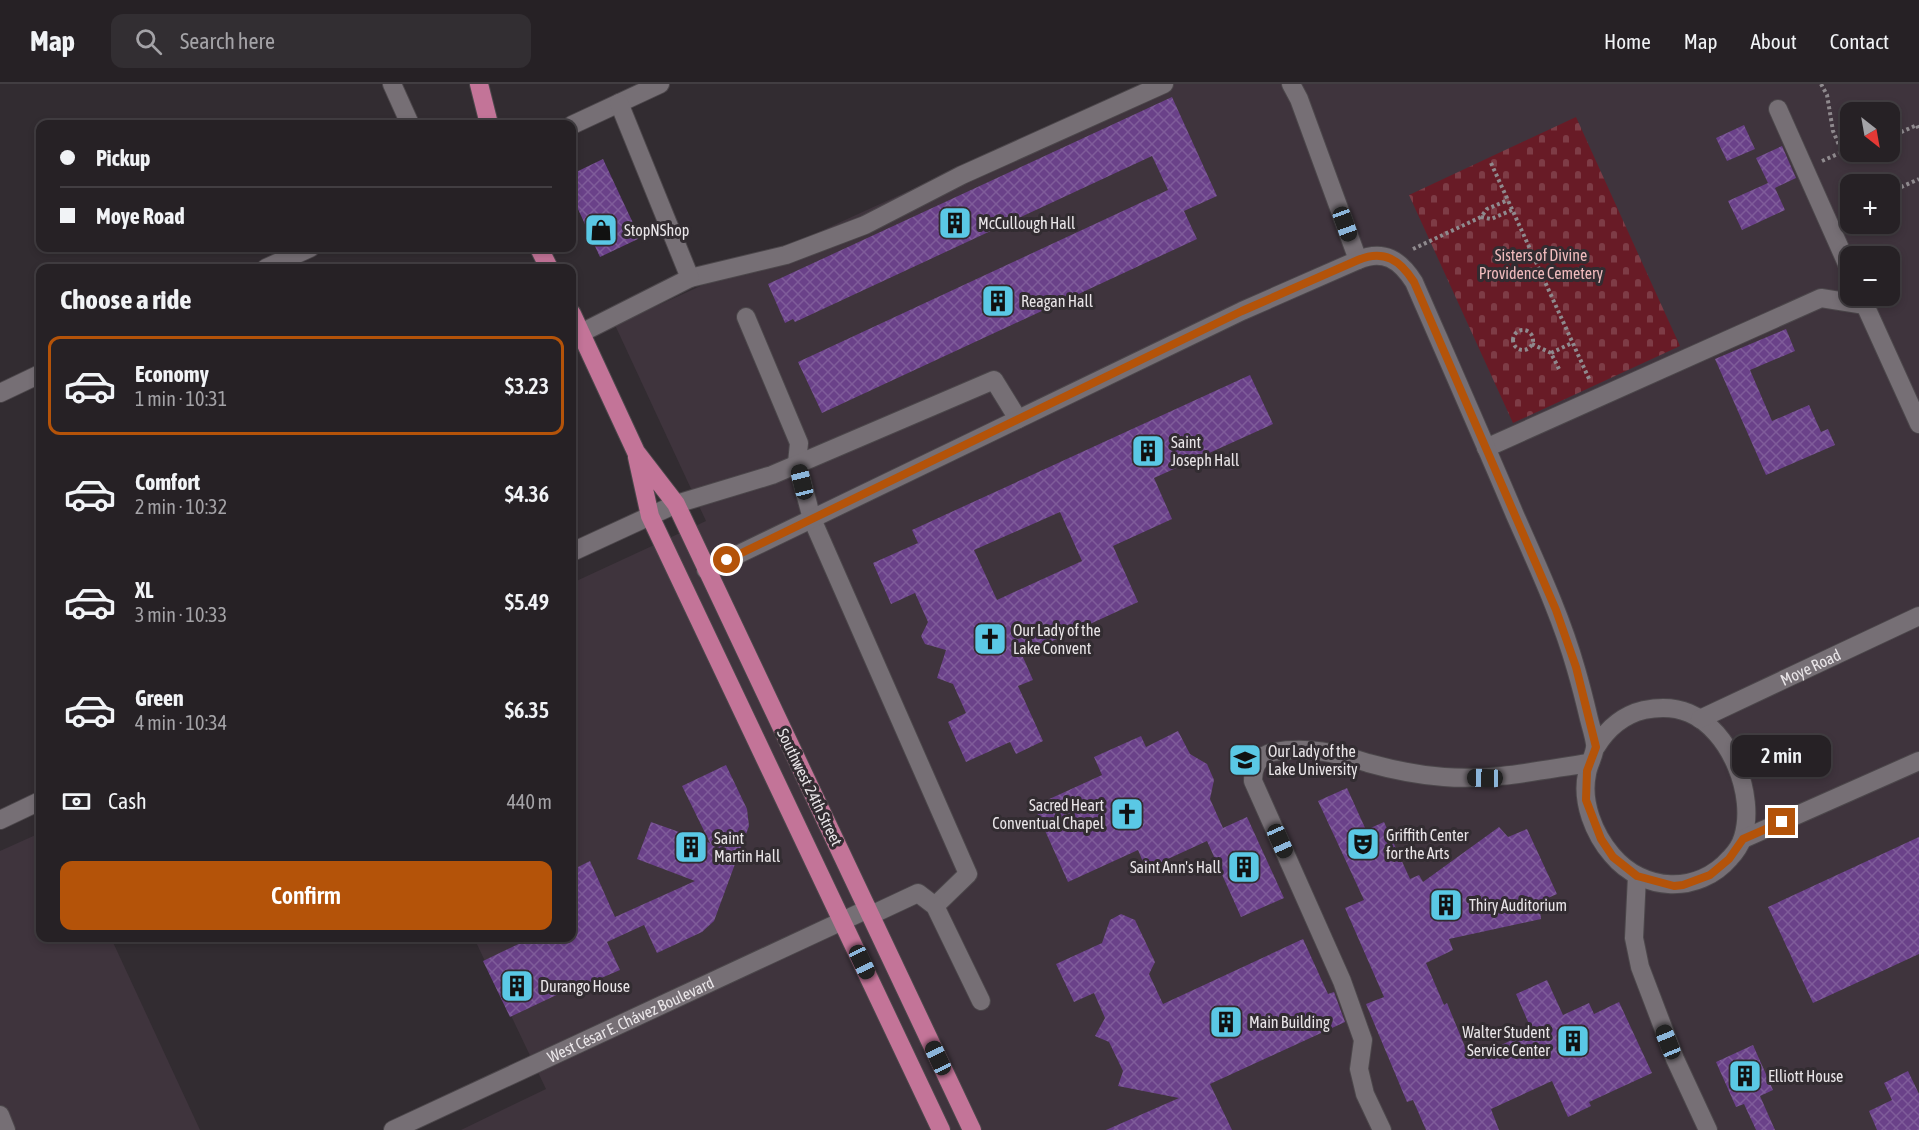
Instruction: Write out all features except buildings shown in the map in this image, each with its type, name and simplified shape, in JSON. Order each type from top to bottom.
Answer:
[{"type":"main road","points":[[479,84],[488,120]]},
{"type":"main road","name":"Southwest 24th Street","points":[[576,324],[636,452],[676,504],[972,1130]]},
{"type":"main road","name":"Southwest 24th Street","points":[[636,452],[650,516],[941,1130]]},
{"type":"street","points":[[392,84],[408,120]]},
{"type":"street","points":[[576,123],[660,84]]},
{"type":"street","points":[[580,333],[690,279],[786,255],[865,225],[962,175],[1164,84]]},
{"type":"street","points":[[1291,84],[1299,99],[1358,260]]},
{"type":"street","points":[[619,103],[690,279]]},
{"type":"street","points":[[1778,109],[1840,248]]},
{"type":"street","points":[[275,264],[301,252]]},
{"type":"street","points":[[706,570],[1242,311],[1376,254],[1398,261],[1414,282],[1556,610],[1576,667],[1592,755],[1585,786],[1586,800],[1601,839],[1613,857],[1637,876],[1661,884],[1683,885],[1710,875],[1729,859],[1743,839],[1747,816],[1745,792],[1735,761],[1716,733],[1688,712],[1667,708],[1636,712],[1617,722],[1592,755],[1523,774],[1485,778],[1445,777],[1407,772],[1343,754],[1308,750],[1276,751],[1267,753],[1257,761],[1253,771],[1253,781],[1342,981],[1363,1040],[1359,1069],[1365,1094],[1382,1130]]},
{"type":"street","points":[[1486,448],[1821,298],[1840,299]]},
{"type":"street","points":[[1866,306],[1919,424]]},
{"type":"street","points":[[746,317],[799,443],[797,464],[812,519],[968,874],[935,906],[981,1001]]},
{"type":"street","points":[[0,393],[36,376]]},
{"type":"street","points":[[576,550],[676,504],[772,475],[994,380],[1018,419]]},
{"type":"street","name":"Moye Road","points":[[1700,719],[1919,616]]},
{"type":"street","points":[[1743,839],[1919,761]]},
{"type":"street","points":[[0,820],[36,803]]},
{"type":"street","points":[[1637,876],[1634,938],[1640,967],[1671,1049],[1708,1130]]},
{"type":"street","name":"West César E. Chávez Boulevard","points":[[393,1130],[418,1125],[842,921],[918,893],[935,906]]},
{"type":"street","points":[[0,1115],[6,1130]]},
{"type":"path","points":[[1821,84],[1827,95],[1833,131],[1840,147]]},
{"type":"path","points":[[1900,133],[1917,125],[1919,130]]},
{"type":"path","points":[[1805,169],[1840,153]]},
{"type":"path","points":[[1491,163],[1572,343],[1599,397]]},
{"type":"path","points":[[1900,188],[1919,179]]},
{"type":"path","points":[[1391,259],[1481,217],[1487,209],[1508,200]]},
{"type":"path","points":[[1481,217],[1491,219],[1512,210]]},
{"type":"path","points":[[1527,331],[1533,338],[1532,344],[1528,348],[1518,348],[1514,343],[1514,337],[1518,332],[1527,331]]},
{"type":"path","points":[[1551,353],[1572,343]]},
{"type":"path","points":[[1532,344],[1551,353],[1559,369]]},
{"type":"shaded area","name":"Our Lady of the Lake University","points":[[1143,84],[1919,84],[1919,1130],[461,1130],[546,1089],[476,942],[576,942],[576,581],[706,521],[615,325]]},
{"type":"shaded area","points":[[36,835],[36,942],[113,942],[200,1130],[0,1130],[0,851]]},
{"type":"green space","name":"Sisters of Divine Providence Cemetery","points":[[1576,117],[1680,346],[1513,423],[1409,195]]},
{"type":"place","name":"McCullough Hall","points":[[955,223]]},
{"type":"place","name":"StopNShop","points":[[601,230]]},
{"type":"place","name":"Reagan Hall","points":[[998,301]]},
{"type":"place","name":"Saint Joseph Hall","points":[[1148,451]]},
{"type":"place","name":"Our Lady of the Lake Convent","points":[[990,639]]},
{"type":"place","name":"Our Lady of the Lake University","points":[[1245,760]]},
{"type":"place","name":"Sacred Heart Conventual Chapel","points":[[1127,814]]},
{"type":"place","name":"Griffith Center for the Arts","points":[[1363,844]]},
{"type":"place","name":"Saint Martin Hall","points":[[691,847]]},
{"type":"place","name":"Saint Ann's Hall","points":[[1244,867]]},
{"type":"place","name":"Thiry Auditorium","points":[[1446,905]]},
{"type":"place","name":"Durango House","points":[[517,986]]},
{"type":"place","name":"Main Building","points":[[1226,1022]]},
{"type":"place","name":"Walter Student Service Center","points":[[1573,1041]]},
{"type":"place","name":"Elliott House","points":[[1745,1076]]},
{"type":"route","points":[[727,560],[1242,311],[1376,254],[1398,261],[1414,282],[1556,610],[1576,667],[1596,747],[1587,771],[1586,800],[1601,839],[1613,857],[1637,876],[1661,884],[1683,885],[1710,875],[1729,859],[1743,839],[1782,822]]}]
